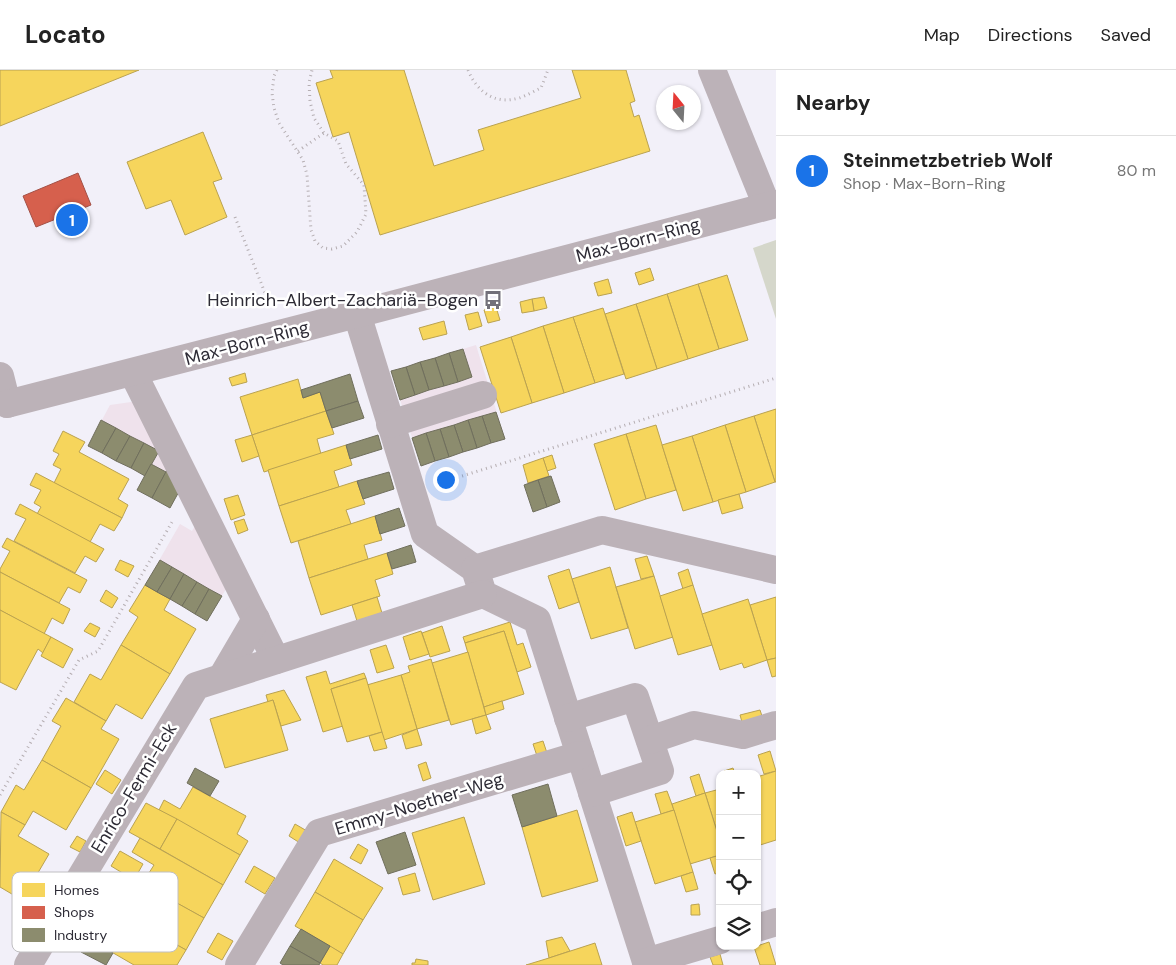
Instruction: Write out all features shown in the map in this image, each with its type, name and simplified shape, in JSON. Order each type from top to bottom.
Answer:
[{"type":"street","points":[[712,70],[772,205]]},
{"type":"street","name":"Max-Born-Ring","points":[[4,414],[133,373],[772,205]]},
{"type":"street","points":[[357,314],[425,534],[475,569],[483,594],[537,620],[647,964],[716,941]]},
{"type":"street","points":[[133,373],[276,660]]},
{"type":"street","points":[[0,376],[4,414]]},
{"type":"street","points":[[390,424],[483,395]]},
{"type":"street","points":[[475,569],[602,530],[776,570]]},
{"type":"street","name":"Enrico-Fermi-Eck","points":[[84,872],[196,686],[483,594]]},
{"type":"street","points":[[222,677],[256,619]]},
{"type":"street","points":[[568,718],[635,698],[660,771],[592,793]]},
{"type":"street","points":[[650,740],[694,725],[743,735],[776,725]]},
{"type":"street","name":"Emmy-Noether-Weg","points":[[239,965],[319,833],[580,755]]},
{"type":"street","points":[[761,927],[776,922]]},
{"type":"street","name":"Enrico-Fermi-Eck","points":[[28,965],[36,952]]},
{"type":"path","points":[[277,70],[274,76],[272,93],[274,108],[279,123],[303,160],[307,175],[311,230],[315,241],[322,248],[332,249],[343,246],[356,232],[366,214],[364,185],[346,164],[338,141],[324,133],[314,118],[310,101],[309,82],[312,70]]},
{"type":"path","points":[[468,70],[473,82],[480,90],[497,100],[518,98],[541,88],[548,70]]},
{"type":"path","points":[[298,151],[324,133]]},
{"type":"path","points":[[235,217],[282,334]]},
{"type":"path","points":[[412,492],[776,378]]},
{"type":"path","points":[[0,795],[79,660],[98,651],[190,489]]},
{"type":"shaded area","points":[[776,240],[776,319],[753,248]]},
{"type":"shaded area","points":[[476,345],[505,439],[421,466],[391,371]]},
{"type":"shaded area","points":[[138,401],[182,486],[170,508],[145,476],[88,446],[110,405]]},
{"type":"shaded area","points":[[198,521],[229,584],[207,621],[145,585],[180,524],[192,531]]},
{"type":"building: Homes","points":[[0,70],[139,70],[0,126]]},
{"type":"building: Homes","points":[[330,70],[404,70],[434,166],[484,150],[478,130],[581,98],[572,70],[626,70],[635,101],[630,103],[634,117],[639,115],[650,151],[380,235],[349,132],[333,137],[316,83],[333,78]]},
{"type":"building: Homes","points":[[203,132],[222,179],[213,182],[227,217],[185,235],[171,200],[146,209],[127,162]]},
{"type":"building: Homes","points":[[650,268],[654,280],[639,285],[635,273]]},
{"type":"building: Homes","points":[[727,275],[748,340],[719,349],[698,284]]},
{"type":"building: Homes","points":[[608,279],[612,293],[598,296],[594,283]]},
{"type":"building: Homes","points":[[698,284],[719,349],[688,359],[667,294]]},
{"type":"building: Homes","points":[[667,294],[688,359],[657,369],[636,304]]},
{"type":"building: Homes","points":[[544,297],[547,308],[534,311],[532,299]]},
{"type":"building: Homes","points":[[532,299],[534,311],[522,313],[520,302]]},
{"type":"building: Homes","points":[[636,304],[657,369],[626,379],[605,314]]},
{"type":"building: Homes","points":[[496,307],[500,320],[488,323],[484,310]]},
{"type":"building: Homes","points":[[603,308],[624,374],[595,383],[573,317]]},
{"type":"building: Homes","points":[[478,312],[482,326],[469,330],[465,315]]},
{"type":"building: Homes","points":[[573,317],[595,383],[564,393],[543,326]]},
{"type":"building: Homes","points":[[444,321],[447,334],[423,340],[419,328]]},
{"type":"building: Homes","points":[[543,326],[564,393],[532,403],[511,337]]},
{"type":"building: Homes","points":[[511,337],[532,403],[501,413],[480,347]]},
{"type":"building: Homes","points":[[245,373],[247,382],[232,386],[229,378]]},
{"type":"building: Homes","points":[[298,379],[303,398],[320,392],[326,411],[252,435],[240,397]]},
{"type":"building: Homes","points":[[776,409],[776,482],[775,482],[754,416]]},
{"type":"building: Homes","points":[[326,411],[334,434],[317,439],[321,454],[264,472],[252,435]]},
{"type":"building: Homes","points":[[754,416],[775,482],[746,492],[725,425]]},
{"type":"building: Homes","points":[[656,425],[676,490],[646,499],[626,434]]},
{"type":"building: Homes","points":[[725,425],[746,492],[713,502],[692,436]]},
{"type":"building: Homes","points":[[63,431],[85,442],[79,452],[129,479],[118,499],[128,505],[122,518],[54,483],[61,469],[53,465],[59,454],[53,451]]},
{"type":"building: Homes","points":[[626,434],[646,499],[615,510],[594,444]]},
{"type":"building: Homes","points":[[252,435],[259,456],[242,462],[235,440]]},
{"type":"building: Homes","points":[[692,436],[713,502],[683,511],[662,445]]},
{"type":"building: Homes","points":[[346,445],[352,465],[334,471],[339,487],[279,506],[268,470]]},
{"type":"building: Homes","points":[[552,455],[556,468],[547,471],[543,458]]},
{"type":"building: Homes","points":[[543,458],[549,476],[528,483],[523,465]]},
{"type":"building: Homes","points":[[36,473],[122,518],[114,531],[100,524],[90,542],[37,514],[41,507],[34,503],[41,490],[30,485]]},
{"type":"building: Homes","points":[[357,481],[365,504],[346,510],[351,524],[291,543],[279,506]]},
{"type":"building: Homes","points":[[739,494],[743,508],[722,514],[718,500]]},
{"type":"building: Homes","points":[[238,495],[245,515],[231,520],[224,499]]},
{"type":"building: Homes","points":[[20,504],[104,549],[96,562],[85,556],[75,573],[14,541],[26,519],[15,514]]},
{"type":"building: Homes","points":[[375,516],[382,540],[364,545],[368,559],[309,578],[298,541]]},
{"type":"building: Homes","points":[[244,519],[248,530],[238,534],[234,522]]},
{"type":"building: Homes","points":[[7,538],[87,580],[80,593],[68,587],[59,603],[0,572],[10,551],[2,547]]},
{"type":"building: Homes","points":[[387,553],[393,574],[375,580],[380,596],[321,615],[309,578]]},
{"type":"building: Homes","points":[[647,556],[654,576],[641,579],[635,559]]},
{"type":"building: Homes","points":[[120,560],[134,566],[128,577],[115,570]]},
{"type":"building: Homes","points":[[610,567],[628,628],[591,639],[572,579]]},
{"type":"building: Homes","points":[[569,569],[579,602],[559,609],[548,576]]},
{"type":"building: Homes","points":[[688,569],[693,585],[683,589],[678,573]]},
{"type":"building: Homes","points":[[0,572],[70,609],[63,624],[52,618],[44,634],[0,610]]},
{"type":"building: Homes","points":[[654,576],[673,637],[635,649],[616,587]]},
{"type":"building: Homes","points":[[145,585],[170,599],[164,610],[196,629],[170,674],[121,645],[138,617],[129,611]]},
{"type":"building: Homes","points":[[693,585],[712,645],[678,655],[660,596]]},
{"type":"building: Homes","points":[[106,590],[118,598],[112,608],[100,601]]},
{"type":"building: Homes","points":[[377,597],[382,613],[357,621],[352,605]]},
{"type":"building: Homes","points":[[776,597],[776,658],[767,660],[750,605]]},
{"type":"building: Homes","points":[[748,599],[767,660],[744,668],[742,663],[720,670],[702,614]]},
{"type":"building: Homes","points":[[0,610],[51,637],[43,653],[38,649],[16,690],[0,682]]},
{"type":"building: Homes","points":[[510,622],[517,645],[523,643],[531,667],[517,672],[504,631],[465,643],[463,637]]},
{"type":"building: Homes","points":[[90,623],[100,628],[95,637],[84,631]]},
{"type":"building: Homes","points":[[442,626],[450,651],[430,657],[422,633]]},
{"type":"building: Homes","points":[[421,631],[429,654],[410,660],[403,637]]},
{"type":"building: Homes","points":[[504,631],[524,694],[484,707],[465,643]]},
{"type":"building: Homes","points":[[51,637],[73,649],[63,668],[41,656]]},
{"type":"building: Homes","points":[[121,645],[170,674],[142,719],[116,704],[106,721],[74,702],[90,674],[101,680]]},
{"type":"building: Homes","points":[[386,645],[394,668],[377,673],[370,650]]},
{"type":"building: Homes","points":[[468,652],[486,715],[451,725],[432,663]]},
{"type":"building: Homes","points":[[776,658],[776,676],[772,677],[767,660]]},
{"type":"building: Homes","points":[[431,659],[449,720],[417,729],[401,675],[410,672],[408,666]]},
{"type":"building: Homes","points":[[326,671],[330,684],[364,673],[366,678],[331,689],[343,726],[323,732],[306,677]]},
{"type":"building: Homes","points":[[401,675],[417,729],[384,740],[367,685]]},
{"type":"building: Homes","points":[[366,678],[382,732],[347,742],[331,689]]},
{"type":"building: Homes","points":[[284,690],[301,720],[281,726],[273,700],[268,702],[266,695]]},
{"type":"building: Homes","points":[[66,698],[106,721],[101,729],[119,739],[91,788],[42,760],[61,726],[52,721]]},
{"type":"building: Homes","points":[[273,700],[288,750],[225,768],[210,719]]},
{"type":"building: Homes","points":[[502,701],[504,709],[486,715],[484,707]]},
{"type":"building: Homes","points":[[760,710],[762,716],[742,722],[740,715]]},
{"type":"building: Homes","points":[[486,715],[491,729],[476,734],[472,719]]},
{"type":"building: Homes","points":[[417,729],[422,745],[406,749],[402,735]]},
{"type":"building: Homes","points":[[382,732],[387,748],[374,751],[369,736]]},
{"type":"building: Homes","points":[[543,741],[547,753],[537,756],[533,744]]},
{"type":"building: Homes","points":[[770,751],[776,771],[764,774],[758,755]]},
{"type":"building: Homes","points":[[42,760],[91,788],[66,830],[33,811],[25,825],[1,812],[16,785],[24,790]]},
{"type":"building: Homes","points":[[426,762],[431,778],[423,781],[418,765]]},
{"type":"building: Homes","points":[[105,770],[121,780],[112,794],[96,784]]},
{"type":"building: Homes","points":[[776,771],[776,840],[761,845],[761,815],[761,776]]},
{"type":"building: Homes","points":[[699,774],[705,793],[696,796],[690,777]]},
{"type":"building: Homes","points":[[193,787],[246,816],[237,834],[248,841],[240,855],[159,810],[164,800],[180,809]]},
{"type":"building: Homes","points":[[716,790],[716,828],[705,793]]},
{"type":"building: Homes","points":[[667,791],[674,810],[661,814],[655,794]]},
{"type":"building: Homes","points":[[705,793],[716,828],[716,856],[690,864],[672,804]]},
{"type":"building: Homes","points":[[146,803],[177,819],[160,849],[129,832]]},
{"type":"building: Homes","points":[[577,810],[598,881],[542,897],[522,827]]},
{"type":"building: Homes","points":[[674,810],[693,872],[655,884],[635,822]]},
{"type":"building: Homes","points":[[1,812],[25,825],[18,836],[49,854],[38,872],[12,872],[12,894],[0,887]]},
{"type":"building: Homes","points":[[632,812],[641,841],[626,846],[617,817]]},
{"type":"building: Homes","points":[[464,817],[485,884],[433,900],[412,833]]},
{"type":"building: Homes","points":[[177,819],[240,855],[223,885],[160,849]]},
{"type":"building: Homes","points":[[295,824],[307,831],[300,843],[289,836]]},
{"type":"building: Homes","points":[[77,836],[86,841],[80,852],[70,847]]},
{"type":"building: Homes","points":[[140,838],[223,885],[204,918],[178,904],[178,872],[150,872],[154,865],[132,852]]},
{"type":"building: Homes","points":[[358,844],[368,850],[361,864],[350,858]]},
{"type":"building: Homes","points":[[120,851],[143,864],[138,872],[121,872],[111,866]]},
{"type":"building: Homes","points":[[716,856],[715,874],[710,858]]},
{"type":"building: Homes","points":[[334,859],[383,888],[363,920],[315,892]]},
{"type":"building: Homes","points":[[254,866],[275,878],[265,894],[245,882]]},
{"type":"building: Homes","points":[[693,872],[698,889],[686,892],[681,876]]},
{"type":"building: Homes","points":[[415,873],[420,891],[403,895],[398,878]]},
{"type":"building: Homes","points":[[315,892],[363,920],[343,954],[295,926]]},
{"type":"building: Homes","points":[[178,904],[204,918],[186,950],[178,946]]},
{"type":"building: Homes","points":[[699,904],[700,915],[691,915],[691,905]]},
{"type":"building: Homes","points":[[218,933],[233,941],[222,960],[207,952]]},
{"type":"building: Homes","points":[[562,937],[570,951],[549,958],[546,941]]},
{"type":"building: Homes","points":[[769,942],[776,965],[760,965],[755,950],[761,950],[761,945]]},
{"type":"building: Homes","points":[[595,943],[602,965],[526,965],[549,958]]},
{"type":"building: Homes","points":[[178,945],[186,950],[177,965],[134,965],[112,952],[178,952]]},
{"type":"building: Homes","points":[[330,946],[343,954],[337,965],[323,965],[320,963]]},
{"type":"building: Homes","points":[[720,954],[723,965],[713,965],[710,957]]},
{"type":"building: Homes","points":[[416,959],[428,961],[428,965],[412,965]]},
{"type":"building: Shops","points":[[78,173],[91,205],[36,227],[23,196]]},
{"type":"building: Industry","points":[[463,349],[472,377],[458,382],[449,353]]},
{"type":"building: Industry","points":[[449,353],[458,382],[444,386],[435,358]]},
{"type":"building: Industry","points":[[435,358],[444,386],[429,390],[420,362]]},
{"type":"building: Industry","points":[[420,362],[429,390],[415,395],[406,367]]},
{"type":"building: Industry","points":[[406,367],[415,395],[400,400],[391,371]]},
{"type":"building: Industry","points":[[350,374],[358,401],[326,411],[320,392],[303,398],[301,390]]},
{"type":"building: Industry","points":[[358,401],[364,418],[332,428],[326,411]]},
{"type":"building: Industry","points":[[496,412],[505,439],[491,443],[482,416]]},
{"type":"building: Industry","points":[[482,416],[491,443],[477,448],[468,420]]},
{"type":"building: Industry","points":[[101,420],[116,428],[102,453],[88,446]]},
{"type":"building: Industry","points":[[468,420],[477,448],[463,452],[454,425]]},
{"type":"building: Industry","points":[[454,425],[463,452],[449,457],[440,429]]},
{"type":"building: Industry","points":[[116,428],[130,436],[116,461],[102,453]]},
{"type":"building: Industry","points":[[440,429],[449,457],[435,461],[426,433]]},
{"type":"building: Industry","points":[[426,433],[435,461],[421,466],[412,438]]},
{"type":"building: Industry","points":[[378,435],[382,449],[350,459],[346,445]]},
{"type":"building: Industry","points":[[130,436],[144,443],[131,468],[116,461]]},
{"type":"building: Industry","points":[[144,443],[159,451],[145,476],[131,468]]},
{"type":"building: Industry","points":[[151,464],[166,472],[152,498],[137,490]]},
{"type":"building: Industry","points":[[169,466],[182,486],[170,508],[152,498]]},
{"type":"building: Industry","points":[[389,472],[394,489],[363,499],[357,481]]},
{"type":"building: Industry","points":[[551,476],[560,502],[547,507],[538,480]]},
{"type":"building: Industry","points":[[538,480],[547,507],[533,512],[524,485]]},
{"type":"building: Industry","points":[[399,508],[405,526],[380,534],[375,516]]},
{"type":"building: Industry","points":[[411,545],[416,562],[392,569],[387,553]]},
{"type":"building: Industry","points":[[160,560],[172,567],[157,592],[145,585]]},
{"type":"building: Industry","points":[[172,567],[184,574],[170,599],[157,592]]},
{"type":"building: Industry","points":[[184,574],[197,582],[182,606],[170,599]]},
{"type":"building: Industry","points":[[197,582],[209,589],[195,614],[182,606]]},
{"type":"building: Industry","points":[[209,589],[222,596],[207,621],[195,614]]},
{"type":"building: Industry","points":[[195,768],[219,781],[210,796],[187,783]]},
{"type":"building: Industry","points":[[548,784],[557,816],[522,827],[512,795]]},
{"type":"building: Industry","points":[[405,832],[416,865],[388,874],[376,842]]},
{"type":"building: Industry","points":[[301,929],[330,946],[320,963],[290,946]]},
{"type":"building: Industry","points":[[290,946],[320,963],[319,965],[283,965],[280,963]]},
{"type":"building: Industry","points":[[81,952],[111,952],[113,953],[106,965]]},
{"type":"place","name":"Steinmetzbetrieb Wolf","points":[[72,220]]},
{"type":"place","name":"Heinrich-Albert-Zachariä-Bogen","points":[[493,300]]}]
